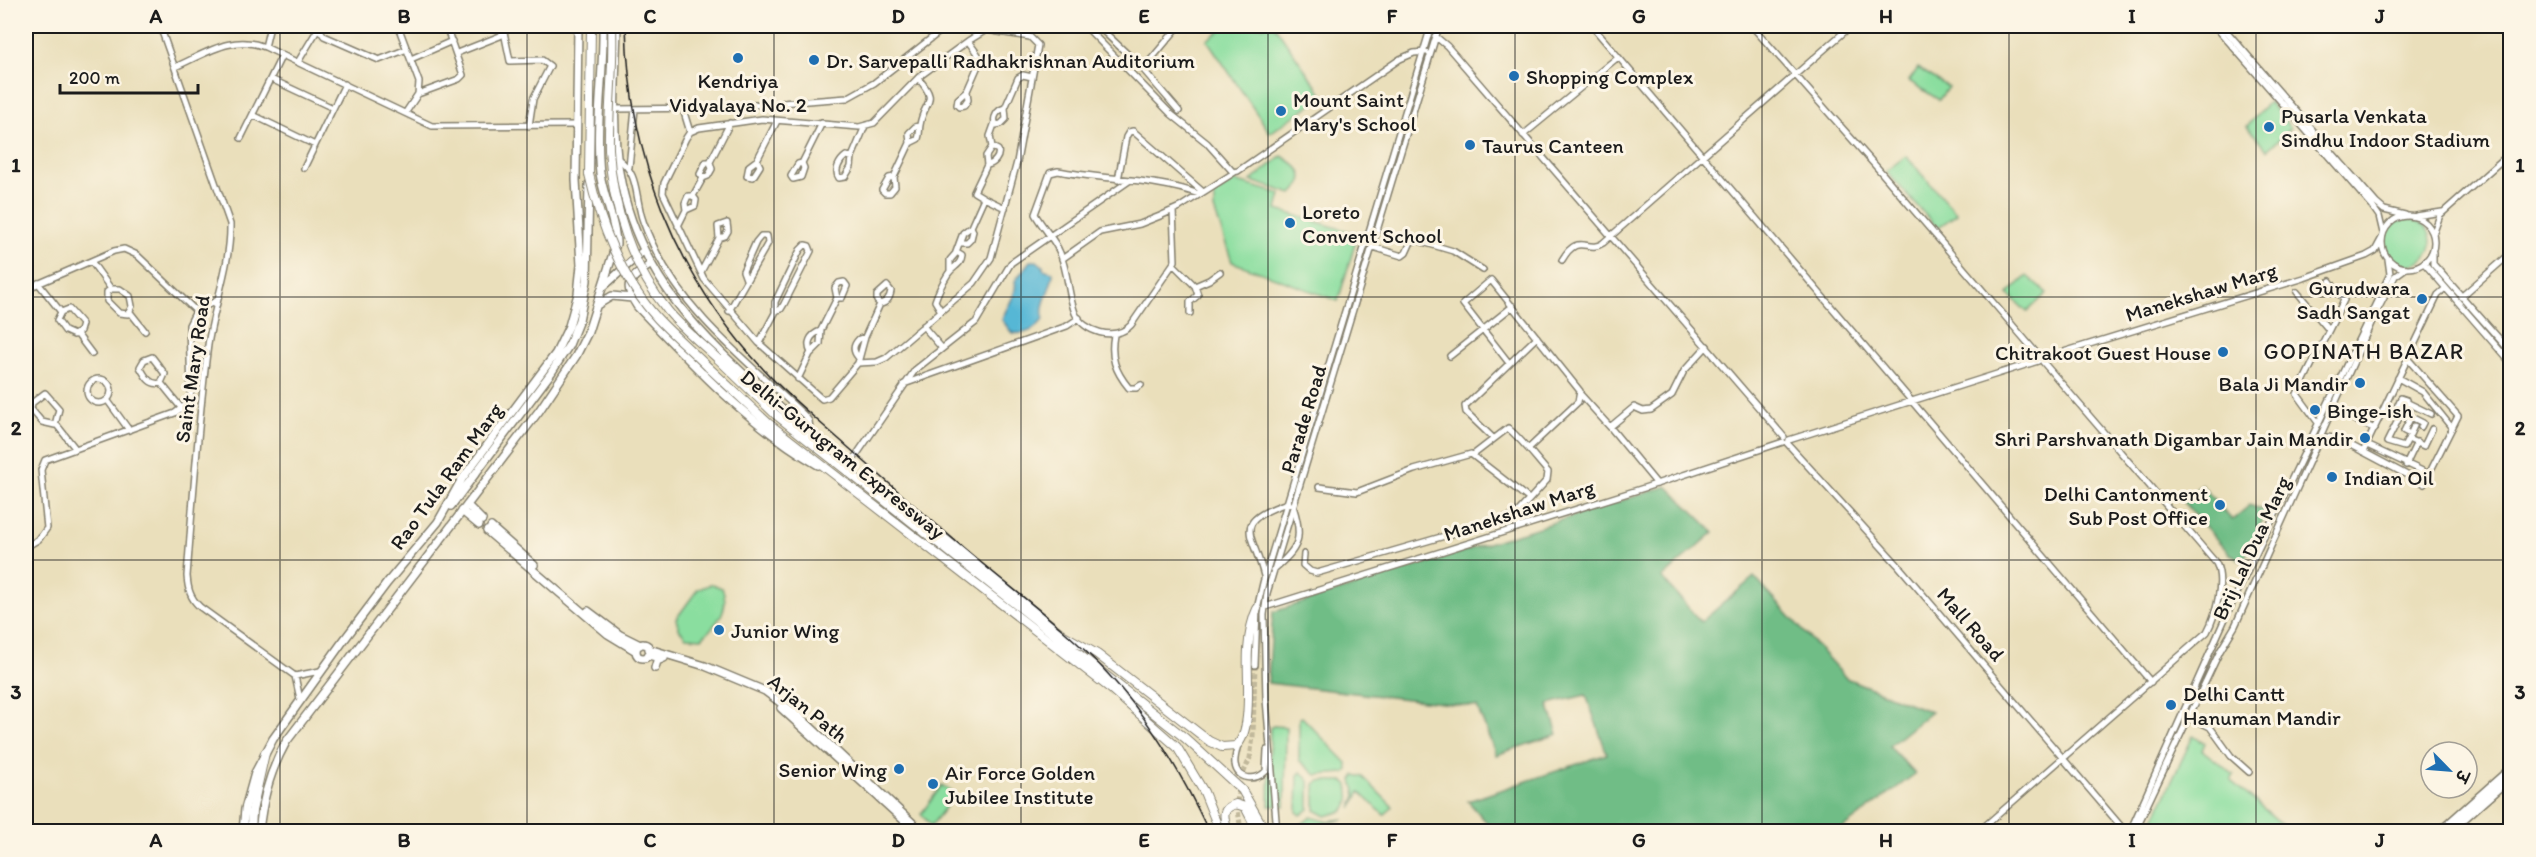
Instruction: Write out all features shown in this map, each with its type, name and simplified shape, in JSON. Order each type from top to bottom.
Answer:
[{"type":"highway","name":"Delhi-Gurugram Expressway","points":[[591,26],[589,174],[597,208],[629,280],[657,318],[768,423],[1111,689],[1158,729],[1186,759],[1220,831]]},
{"type":"highway","name":"Delhi-Gurugram Expressway","points":[[615,26],[609,151],[618,208],[629,243],[644,277],[669,312],[775,414],[1185,738],[1230,778],[1247,797],[1266,831]]},
{"type":"highway","points":[[869,489],[896,499],[1062,634],[1097,654],[1209,741],[1226,748],[1238,744],[1243,735],[1248,644],[1261,608]]},
{"type":"highway","points":[[251,831],[265,753]]},
{"type":"highway","points":[[1228,831],[1224,813],[1230,805],[1236,804],[1245,807],[1258,831]]},
{"type":"main road","name":"Rao Tula Ram Marg","points":[[243,831],[249,790],[265,753],[320,671],[387,583],[438,522],[462,479],[555,353],[575,311],[581,265],[576,180],[578,26]]},
{"type":"main road","name":"Rao Tula Ram Marg","points":[[259,831],[264,799],[274,767],[286,742],[561,379],[588,332],[616,238],[605,202],[600,173],[603,26]]},
{"type":"main road","points":[[615,26],[617,158],[625,198],[644,251],[678,307],[702,334],[846,470]]},
{"type":"main road","points":[[438,522],[551,373],[569,345],[583,303],[589,259],[589,174]]},
{"type":"main road","points":[[601,289],[644,251]]},
{"type":"main road","points":[[651,264],[631,279],[628,284],[632,298],[670,342],[734,403],[784,446],[838,477]]},
{"type":"main road","points":[[597,305],[612,296],[632,298]]},
{"type":"main road","points":[[464,508],[481,522]]},
{"type":"main road","points":[[489,529],[602,629],[638,648]]},
{"type":"main road","points":[[645,645],[649,652],[640,658],[638,648],[645,645]]},
{"type":"main road","name":"Arjan Path","points":[[649,652],[765,695],[799,723],[917,831]]},
{"type":"main road","name":"Arjan Path","points":[[649,652],[705,666],[765,691],[801,718],[922,831]]},
{"type":"main road","points":[[654,668],[657,661],[664,658]]},
{"type":"main road","points":[[2452,828],[2511,769]]},
{"type":"main road","points":[[2439,831],[2452,828],[2511,778]]},
{"type":"street","name":"Saint Mary Road","points":[[160,26],[230,224],[229,246],[209,337],[187,576],[188,588],[200,608],[296,676]]},
{"type":"street","points":[[265,47],[270,26]]},
{"type":"street","points":[[398,26],[419,82],[418,94],[406,112]]},
{"type":"street","points":[[418,94],[462,76],[463,70],[446,26]]},
{"type":"street","points":[[506,26],[504,33],[510,61],[542,60],[550,66],[533,99],[529,126]]},
{"type":"street","points":[[615,109],[683,109],[833,101],[850,97],[874,83],[947,26]]},
{"type":"street","points":[[1086,26],[1172,114],[1211,146],[1228,168],[1235,172]]},
{"type":"street","points":[[1098,26],[1143,69],[1179,111]]},
{"type":"street","points":[[1143,69],[1179,26]]},
{"type":"street","name":"Parade Road","points":[[1255,665],[1264,577],[1431,26]]},
{"type":"street","name":"Parade Road","points":[[1276,831],[1261,608],[1439,26]]},
{"type":"street","points":[[1592,26],[1701,157],[1911,399],[2151,682]]},
{"type":"street","points":[[1752,26],[1881,172],[2219,569],[2216,609],[2207,632],[1978,831]]},
{"type":"street","points":[[1562,260],[1572,246],[1582,243],[1599,245],[1851,26]]},
{"type":"street","points":[[2215,26],[2372,206],[2379,216],[2392,275],[2424,263],[2433,250]]},
{"type":"street","points":[[2222,26],[2384,210],[2425,216],[2444,211]]},
{"type":"street","points":[[298,62],[318,27],[324,36],[379,60],[407,49]]},
{"type":"street","points":[[690,132],[762,119],[865,126],[874,123],[918,78],[982,31],[990,30],[1034,39],[1038,50],[1017,162],[993,251],[985,268],[974,283],[884,360],[858,360]]},
{"type":"street","points":[[457,53],[504,33]]},
{"type":"street","points":[[1429,33],[1436,36]]},
{"type":"street","name":"Mall Road","points":[[1436,36],[1707,346],[1786,441],[1897,564],[2062,757],[2129,831]]},
{"type":"street","points":[[967,91],[981,59],[968,40]]},
{"type":"street","points":[[176,67],[233,42],[246,41],[265,47],[436,127],[577,125]]},
{"type":"street","points":[[411,59],[452,41]]},
{"type":"street","points":[[1062,259],[1100,232],[1145,222],[1173,210],[1312,121],[1400,59],[1423,51],[1430,53]]},
{"type":"street","points":[[241,138],[282,55]]},
{"type":"street","points":[[1523,135],[1618,57]]},
{"type":"street","points":[[1005,208],[974,192],[987,165],[986,156],[992,147],[990,136],[998,112],[1005,108],[1020,76],[1032,76]]},
{"type":"street","points":[[910,143],[918,139],[919,126],[931,97],[918,78]]},
{"type":"street","points":[[271,79],[333,108]]},
{"type":"street","points":[[304,168],[345,84]]},
{"type":"street","points":[[994,122],[999,125],[1004,121],[1007,116],[1005,108]]},
{"type":"street","points":[[635,109],[629,167],[635,181],[640,213],[656,250],[674,280],[715,333],[805,416],[809,421],[811,436]]},
{"type":"street","points":[[683,109],[690,132],[663,186],[663,192],[700,272],[711,290],[759,343],[817,396],[826,399],[858,360],[865,343],[864,337],[880,304]]},
{"type":"street","points":[[253,115],[315,145]]},
{"type":"street","points":[[757,160],[777,120]]},
{"type":"street","points":[[703,177],[700,171],[704,164],[710,162],[730,123]]},
{"type":"street","points":[[802,163],[822,123]]},
{"type":"street","points":[[852,157],[865,126]]},
{"type":"street","points":[[894,177],[910,143],[909,133],[919,126]]},
{"type":"street","points":[[1118,180],[1126,137],[1133,130],[1201,193]]},
{"type":"street","points":[[987,165],[993,163],[998,155],[997,149],[992,147]]},
{"type":"street","points":[[2511,153],[2444,211],[2436,222],[2433,250],[2433,264],[2511,351]]},
{"type":"street","points":[[617,158],[629,167]]},
{"type":"street","points":[[678,226],[686,210],[694,207],[696,200],[693,196],[703,177],[707,177],[711,172],[710,162]]},
{"type":"street","points":[[1173,210],[1175,257],[1173,264],[1131,325],[1123,332],[1114,335],[1097,331],[1079,318],[1075,313],[1062,259],[1050,234],[1035,214],[1050,173],[1058,171],[1118,180],[1170,184],[1201,193]]},
{"type":"street","points":[[846,470],[918,366],[976,322],[1011,263],[1130,181]]},
{"type":"street","points":[[941,311],[935,301],[950,271],[949,262],[961,243],[964,232],[971,227],[984,198]]},
{"type":"street","points":[[2382,235],[2391,221],[2408,215],[2426,222],[2434,236]]},
{"type":"street","points":[[961,243],[967,243],[971,239],[973,233],[971,227]]},
{"type":"street","name":"Manekshaw Marg","points":[[1261,608],[1657,484],[1911,399],[2304,278],[2366,256],[2375,250],[2382,235]]},
{"type":"street","points":[[729,311],[768,243],[767,236],[760,237],[756,242],[743,271],[746,279]]},
{"type":"street","points":[[700,272],[719,238]]},
{"type":"street","points":[[1373,247],[1402,256],[1411,242],[1416,240],[1453,251],[1483,270]]},
{"type":"street","points":[[759,343],[775,311],[774,302],[800,250],[805,245],[809,246],[811,251],[784,304],[781,309],[775,311]]},
{"type":"street","points":[[26,289],[114,251],[124,249],[132,252],[196,311]]},
{"type":"street","points":[[950,271],[957,267],[962,259],[962,255],[956,252]]},
{"type":"street","points":[[2461,297],[2511,254]]},
{"type":"street","name":"Manekshaw Marg","points":[[2366,256],[2387,258]]},
{"type":"street","points":[[2387,258],[2400,267],[2406,268]]},
{"type":"street","points":[[91,261],[111,289]]},
{"type":"street","points":[[2424,263],[2511,362]]},
{"type":"street","points":[[1173,264],[1195,286],[1198,295],[1190,302],[1190,313]]},
{"type":"street","points":[[1195,286],[1220,272]]},
{"type":"street","name":"Brij Lal Dua Marg","points":[[2129,831],[2228,612],[2392,275]]},
{"type":"street","name":"Brij Lal Dua Marg","points":[[2129,831],[2235,626],[2392,275]]},
{"type":"street","points":[[1509,363],[1463,307],[1464,301],[1491,280],[1573,381],[1581,395],[1611,427],[1657,484]]},
{"type":"street","points":[[2319,424],[2297,394],[2344,300],[2330,281]]},
{"type":"street","points":[[38,283],[61,312]]},
{"type":"street","points":[[111,289],[120,289],[130,296],[132,302],[130,312],[125,315],[111,306],[106,297],[111,289]]},
{"type":"street","points":[[2363,452],[2438,295],[2445,289]]},
{"type":"street","points":[[2298,292],[2329,330]]},
{"type":"street","points":[[798,379],[811,353],[820,344],[820,332],[837,298]]},
{"type":"street","points":[[26,547],[39,539],[46,528],[42,463],[75,448],[182,409],[188,404],[191,393],[189,326],[196,311],[216,302]]},
{"type":"street","points":[[1450,356],[1513,306]]},
{"type":"street","points":[[69,309],[79,320],[82,326],[77,334],[70,334],[60,326],[57,321],[61,312],[69,309]]},
{"type":"street","points":[[130,312],[145,331]]},
{"type":"street","points":[[904,384],[1069,325],[1079,318]]},
{"type":"street","points":[[923,326],[941,347]]},
{"type":"street","points":[[811,353],[808,344],[810,339],[813,334],[820,332]]},
{"type":"street","points":[[77,334],[92,354]]},
{"type":"street","points":[[1114,335],[1112,352],[1115,369],[1129,388],[1141,385]]},
{"type":"street","points":[[1493,438],[1464,408],[1537,337]]},
{"type":"street","points":[[1611,427],[1634,407],[1643,411],[1652,410],[1672,395],[1684,371],[1707,346]]},
{"type":"street","points":[[1333,349],[1341,351]]},
{"type":"street","points":[[154,358],[164,372],[165,378],[161,383],[153,384],[141,370],[140,367],[144,360],[154,358]]},
{"type":"street","points":[[2319,440],[2327,437],[2338,439],[2424,484],[2458,416],[2407,358]]},
{"type":"street","points":[[2398,378],[2423,392],[2452,428]]},
{"type":"street","points":[[104,379],[111,391],[108,401],[97,403],[88,393],[87,387],[92,380],[104,379]]},
{"type":"street","points":[[161,383],[182,409]]},
{"type":"street","points":[[56,424],[58,406],[48,395],[43,394],[32,403],[31,409],[42,422],[56,424],[75,448]]},
{"type":"street","points":[[1530,448],[1578,402],[1581,395]]},
{"type":"street","points":[[2414,426],[2404,447],[2387,442],[2405,398],[2431,414]]},
{"type":"street","points":[[108,401],[129,430]]},
{"type":"street","points":[[2349,417],[2375,429]]},
{"type":"street","points":[[2421,427],[2423,423],[2411,417],[2404,431],[2424,446],[2432,429]]},
{"type":"street","points":[[1304,554],[1303,565],[1317,573],[1517,515],[1549,476],[1530,452],[1530,448],[1508,428],[1473,454],[1414,470],[1357,492],[1319,487]]},
{"type":"street","points":[[2403,473],[2417,442]]},
{"type":"street","points":[[2367,445],[2429,474]]},
{"type":"street","points":[[1473,454],[1529,500]]},
{"type":"street","points":[[1264,577],[1250,538],[1252,523],[1261,513],[1287,503],[1293,506],[1299,526],[1299,539],[1290,555],[1272,571]]},
{"type":"street","points":[[1517,515],[1517,528]]},
{"type":"street","points":[[300,699],[296,676],[320,671]]},
{"type":"street","points":[[2189,717],[2210,727],[2231,756],[2249,772]]},
{"type":"street","points":[[1238,744],[1235,763],[1238,770],[1249,778],[1260,776],[1267,767],[1269,728]]},
{"type":"green space","points":[[1227,26],[1275,26],[1323,96],[1270,133],[1207,40]]},
{"type":"green space","points":[[1918,68],[1948,87],[1939,100],[1909,81]]},
{"type":"green space","name":"Pusarla Venkata Sindhu Indoor Stadium","points":[[2269,102],[2291,128],[2267,150],[2247,126]]},
{"type":"green space","points":[[1282,156],[1301,172],[1301,182],[1292,194],[1251,181]]},
{"type":"green space","points":[[1906,156],[1957,214],[1937,228],[1886,171]]},
{"type":"green space","points":[[1234,181],[1281,194],[1277,210],[1358,234],[1338,301],[1232,262],[1214,209],[1214,195]]},
{"type":"green space","points":[[2408,219],[2424,226],[2431,242],[2424,258],[2408,265],[2392,258],[2385,242],[2392,226]]},
{"type":"green space","points":[[2027,276],[2047,293],[2027,312],[2008,294]]},
{"type":"green space","points":[[2201,485],[2232,520],[2250,505],[2267,512],[2243,561],[2230,554],[2182,501]]},
{"type":"green space","points":[[1667,486],[1714,532],[1662,578],[1701,622],[1754,577],[1846,678],[1931,712],[1889,746],[1915,774],[1839,831],[1495,832],[1468,801],[1607,754],[1586,695],[1548,704],[1558,734],[1496,755],[1477,707],[1268,683],[1273,612]]},
{"type":"green space","points":[[712,584],[722,588],[724,609],[713,627],[702,638],[686,637],[679,629],[676,619],[698,589]]},
{"type":"green space","points":[[1302,717],[1347,763],[1348,770],[1345,773],[1316,775],[1299,760],[1299,719]]},
{"type":"green space","points":[[1273,726],[1286,727],[1285,806],[1269,806],[1270,728]]},
{"type":"green space","points":[[2193,736],[2205,743],[2202,750],[2234,775],[2231,781],[2290,831],[2148,832]]},
{"type":"green space","points":[[1301,772],[1309,781],[1309,809],[1301,815],[1297,812],[1298,775]]},
{"type":"green space","points":[[1355,775],[1363,777],[1393,807],[1384,815],[1360,792],[1351,809],[1356,795],[1352,780]]},
{"type":"green space","points":[[1319,781],[1344,781],[1348,785],[1350,801],[1343,811],[1326,816],[1315,810],[1315,784]]},
{"type":"green space","points":[[942,785],[955,795],[931,826],[921,814]]},
{"type":"green space","points":[[1311,817],[1325,821],[1344,819],[1325,824],[1331,831],[1297,831],[1298,827]]},
{"type":"water","points":[[1030,261],[1037,261],[1043,269],[1053,272],[1044,302],[1044,319],[1030,331],[1012,333],[1002,320],[1013,296],[1015,281]]},
{"type":"tunnel","points":[[1241,832],[1237,802],[1240,781],[1250,758],[1253,737],[1255,665]]},
{"type":"railway","points":[[626,26],[629,74],[636,122],[663,212],[682,254],[706,295],[733,334],[765,371],[796,401],[1094,659],[1139,711],[1152,730],[1177,770],[1209,832]]},
{"type":"place","name":"Kendriya Vidyalaya No. 2","points":[[738,58]]},
{"type":"place","name":"Dr. Sarvepalli Radhakrishnan Auditorium","points":[[814,60]]},
{"type":"place","name":"Shopping Complex","points":[[1514,76]]},
{"type":"place","name":"Mount Saint Mary's School","points":[[1281,111]]},
{"type":"place","name":"Pusarla Venkata Sindhu Indoor Stadium","points":[[2269,127]]},
{"type":"place","name":"Taurus Canteen","points":[[1470,145]]},
{"type":"place","name":"Loreto Convent School","points":[[1290,223]]},
{"type":"place","name":"Gurudwara Sadh Sangat","points":[[2422,299]]},
{"type":"place","name":"Chitrakoot Guest House","points":[[2223,352]]},
{"type":"place","name":"Bala Ji Mandir","points":[[2360,383]]},
{"type":"place","name":"Binge-ish","points":[[2315,410]]},
{"type":"place","name":"Shri Parshvanath Digambar Jain Mandir","points":[[2365,438]]},
{"type":"place","name":"Indian Oil","points":[[2332,477]]},
{"type":"place","name":"Delhi Cantonment Sub Post Office","points":[[2220,505]]},
{"type":"place","name":"Junior Wing","points":[[719,630]]},
{"type":"place","name":"Delhi Cantt Hanuman Mandir","points":[[2171,705]]},
{"type":"place","name":"Senior Wing","points":[[899,769]]},
{"type":"place","name":"Air Force Golden Jubilee Institute","points":[[933,784]]},
{"type":"district","name":"GOPINATH BAZAR","points":[[2364,351]]}]
